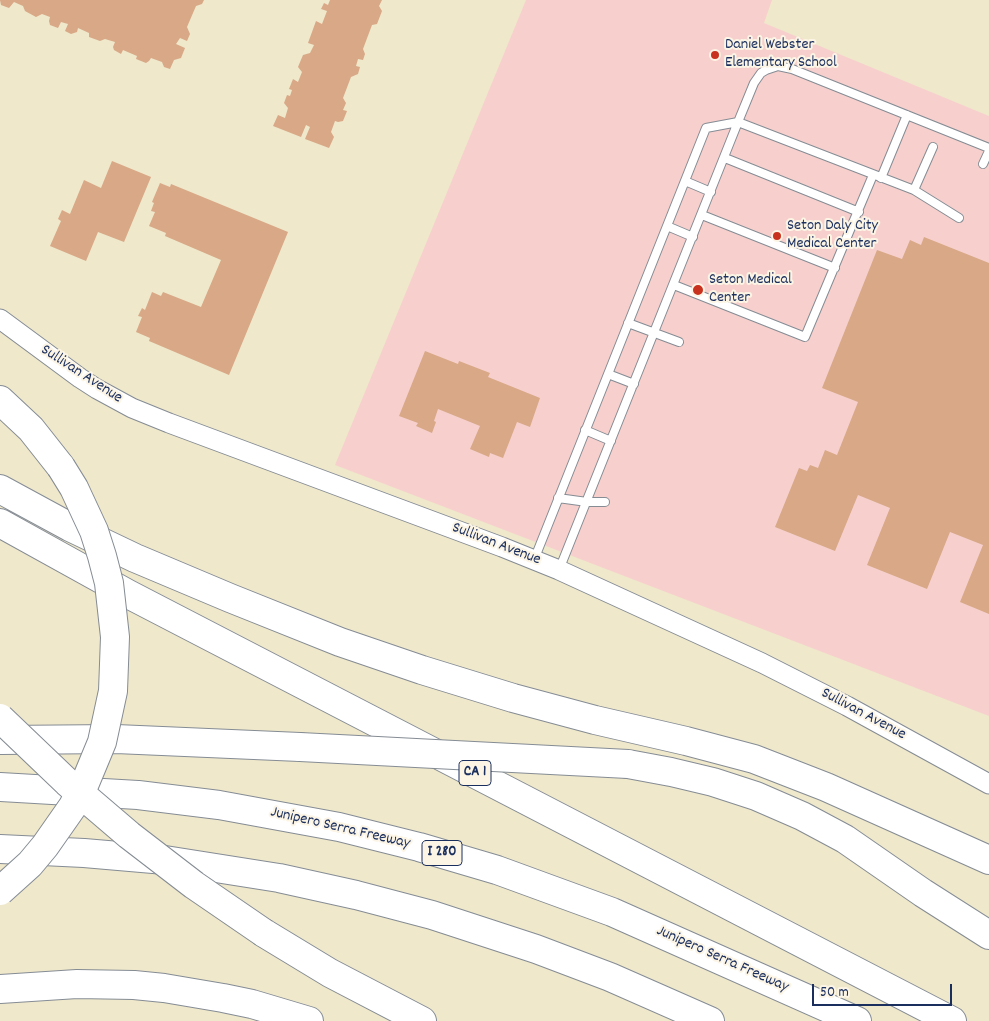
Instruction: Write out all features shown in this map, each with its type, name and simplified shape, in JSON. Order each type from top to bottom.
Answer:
[{"type":"highway","points":[[0,400],[31,429],[61,467],[74,488],[102,556],[109,583],[115,637],[113,691],[102,742],[85,783],[73,806],[45,846],[30,864],[0,891]]},
{"type":"highway","points":[[0,489],[135,558],[340,642],[513,698],[754,759],[802,777],[989,860]]},
{"type":"highway","name":"CA 1","points":[[0,524],[130,595],[952,1021]]},
{"type":"highway","points":[[0,718],[67,782],[129,835],[194,885],[264,934],[330,973],[422,1021]]},
{"type":"highway","points":[[0,740],[116,739],[628,764],[691,776],[756,796],[802,816],[989,913]]},
{"type":"highway","name":"Junipero Serra Freeway","points":[[0,787],[119,793],[219,805],[339,827],[419,847],[497,870],[597,906],[857,1021]]},
{"type":"highway","points":[[888,816],[989,874]]},
{"type":"highway","points":[[845,839],[923,893],[989,935]]},
{"type":"highway","points":[[0,849],[84,853],[165,860],[260,875],[364,897],[447,919],[536,949],[610,977],[710,1021]]},
{"type":"highway","points":[[0,989],[77,984],[115,984],[164,988],[230,999],[308,1021]]},
{"type":"street","name":"Sullivan Avenue","points":[[0,319],[74,374],[132,408],[560,570],[762,662],[864,715],[989,784]]},
{"type":"lane","points":[[560,570],[738,122],[758,77],[766,70],[778,66],[792,69],[989,150],[983,164]]},
{"type":"lane","points":[[881,178],[907,115]]},
{"type":"lane","points":[[534,560],[706,128],[738,122],[914,190],[959,218]]},
{"type":"lane","points":[[914,190],[933,147]]},
{"type":"lane","points":[[725,158],[859,212]]},
{"type":"lane","points":[[674,285],[806,337],[873,175]]},
{"type":"lane","points":[[685,181],[711,192]]},
{"type":"lane","points":[[702,215],[835,268]]},
{"type":"lane","points":[[667,226],[693,237]]},
{"type":"lane","points":[[628,323],[678,342]]},
{"type":"lane","points":[[608,374],[634,384]]},
{"type":"lane","points":[[585,430],[611,441]]},
{"type":"lane","points":[[558,498],[587,502],[605,502]]},
{"type":"shaded area","name":"Seton Medical Center","points":[[526,0],[772,0],[764,23],[989,116],[989,716],[335,465]]},
{"type":"building","points":[[0,0],[204,0],[202,4],[196,6],[187,27],[190,34],[187,41],[180,38],[176,44],[185,48],[181,58],[174,60],[170,69],[164,67],[162,62],[151,58],[146,63],[136,59],[137,56],[123,50],[121,54],[114,50],[115,42],[105,39],[100,41],[89,37],[89,33],[78,28],[77,32],[71,34],[65,31],[68,24],[61,22],[58,28],[50,25],[50,17],[42,14],[36,17],[25,11],[23,6],[14,2],[9,8],[1,5]]},
{"type":"building","points":[[330,0],[382,0],[379,6],[382,11],[377,24],[372,25],[363,49],[365,54],[363,60],[358,59],[356,66],[360,67],[358,74],[351,77],[343,98],[346,103],[343,110],[347,111],[343,121],[335,121],[331,132],[334,137],[329,148],[305,139],[310,127],[306,125],[301,137],[273,126],[278,115],[285,118],[288,108],[284,103],[287,95],[290,96],[292,90],[289,89],[293,79],[298,82],[302,72],[298,67],[303,55],[310,53],[314,45],[308,43],[316,21],[322,24],[327,11],[321,9],[324,3],[328,5]]},
{"type":"building","points":[[112,161],[151,177],[124,242],[98,232],[86,261],[50,246],[61,221],[58,219],[62,210],[70,214],[84,180],[101,188]]},
{"type":"building","points":[[160,183],[170,187],[171,184],[288,232],[229,375],[149,341],[150,338],[136,332],[142,317],[138,316],[142,308],[145,310],[152,292],[161,296],[163,292],[201,307],[221,260],[165,236],[166,233],[149,226],[155,212],[151,211],[154,203],[152,202]]},
{"type":"building","points":[[924,237],[989,263],[989,614],[960,602],[983,545],[950,532],[927,589],[867,565],[890,508],[858,495],[835,551],[775,527],[799,468],[807,471],[810,465],[818,468],[825,450],[837,455],[858,402],[822,388],[877,250],[902,259],[910,240],[921,245]]},
{"type":"building","points":[[425,351],[458,364],[459,361],[490,373],[488,377],[540,398],[530,427],[517,422],[503,458],[490,453],[489,457],[470,449],[480,426],[438,409],[432,433],[416,426],[418,423],[399,416]]},
{"type":"place","name":"Daniel Webster Elementary School","points":[[715,55]]},
{"type":"place","name":"Seton Daly City Medical Center","points":[[777,236]]},
{"type":"place","name":"Seton Medical Center","points":[[698,290]]}]
